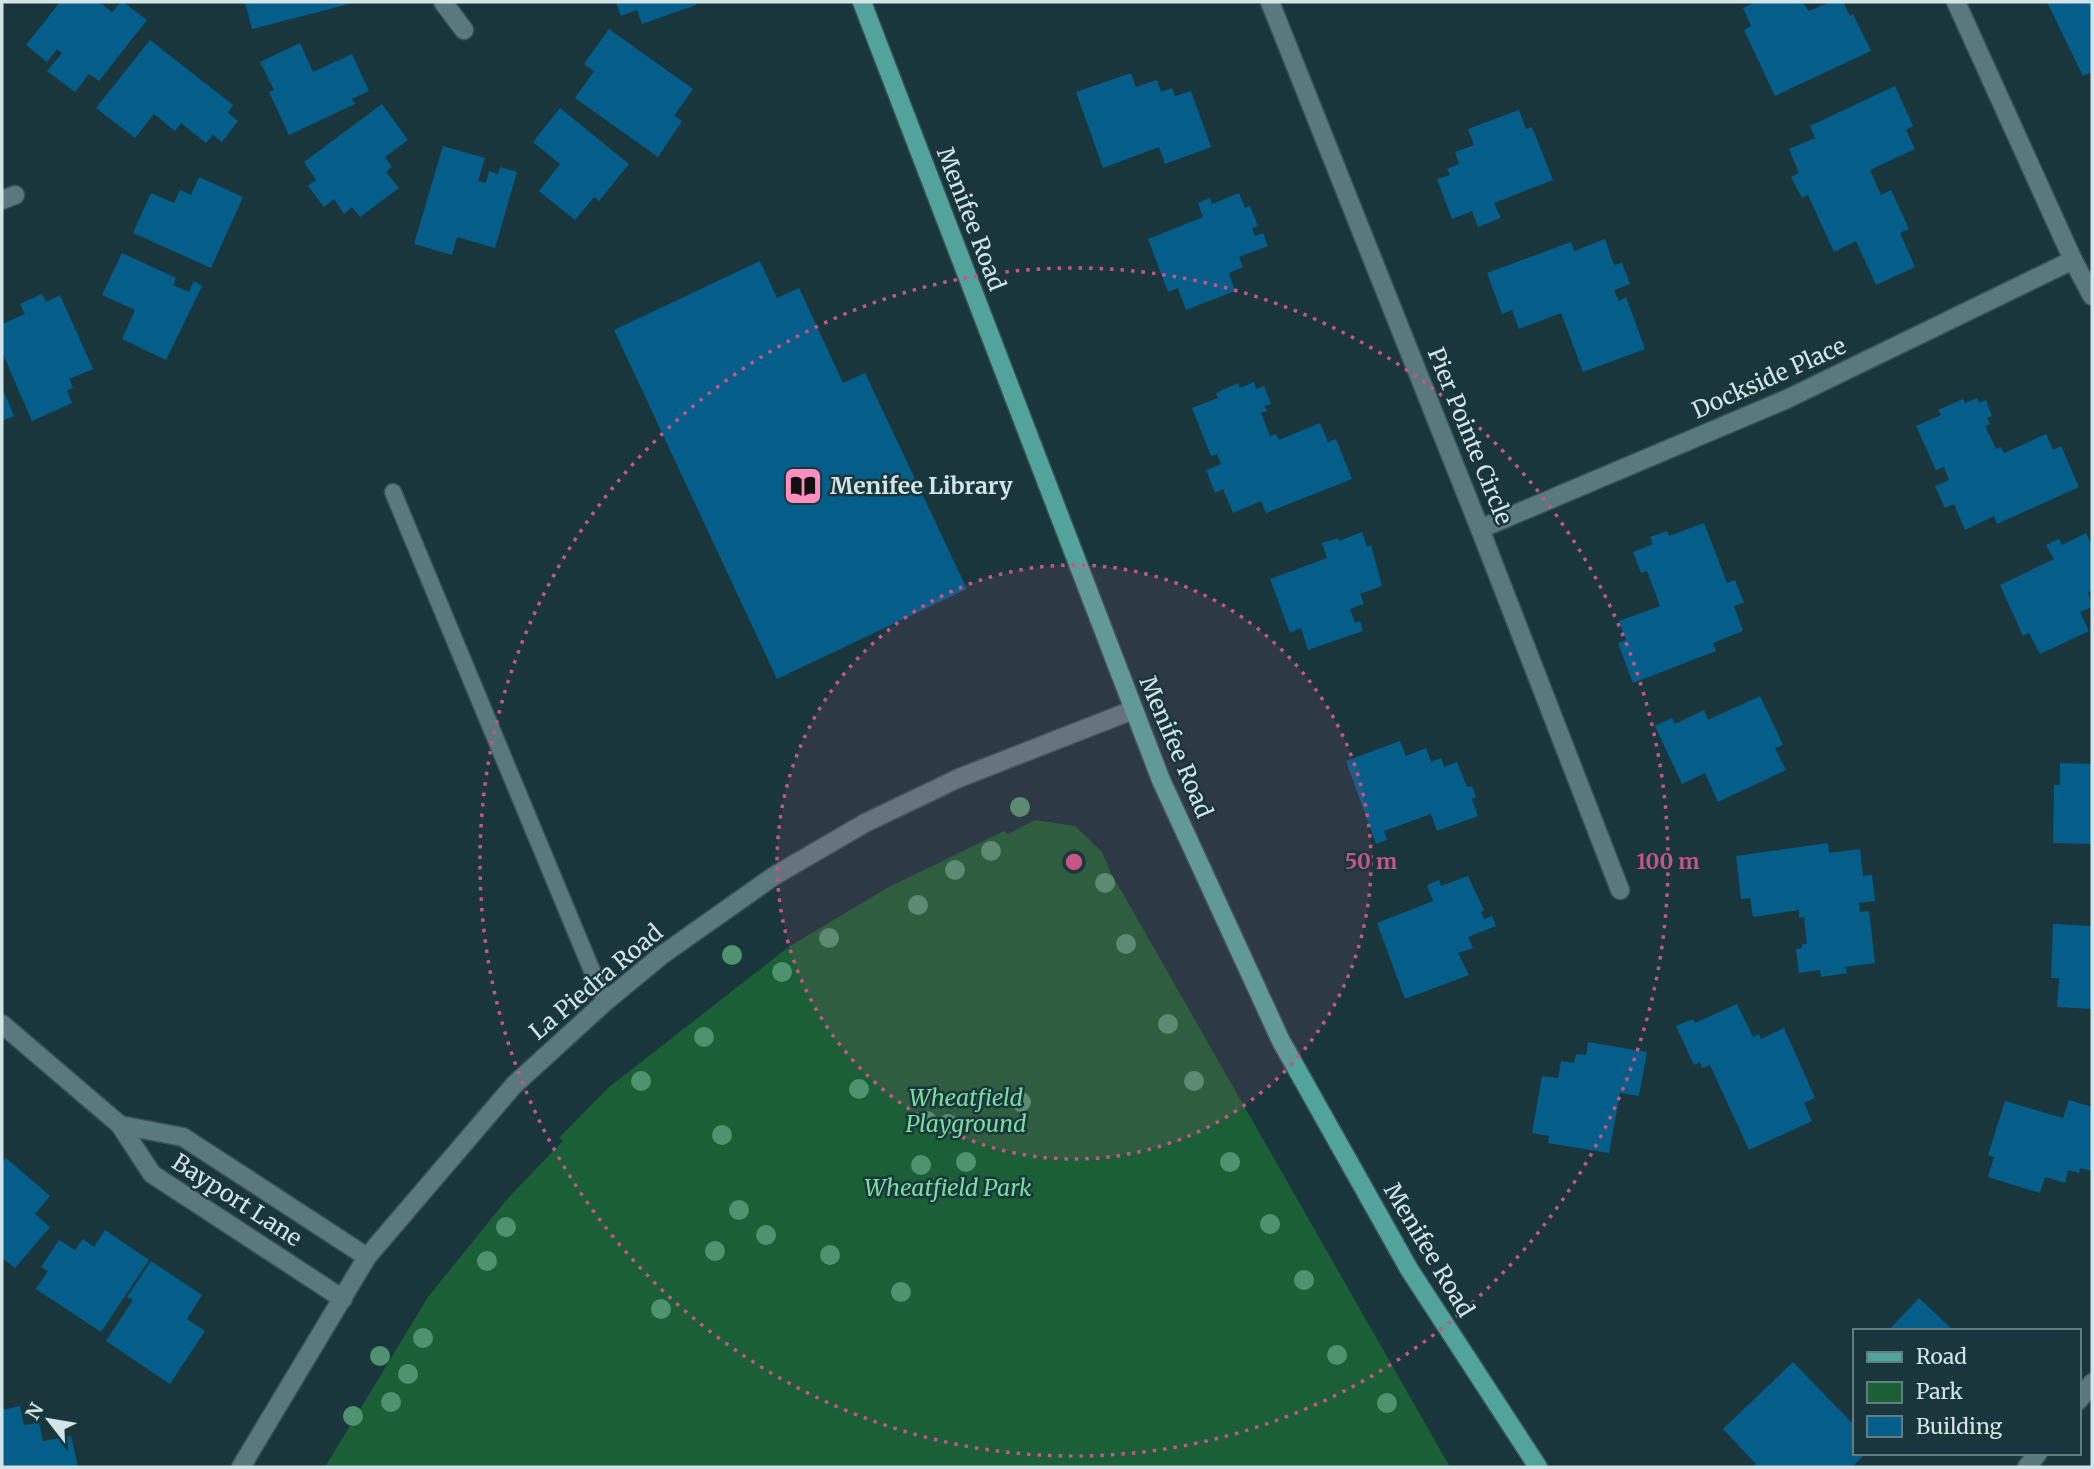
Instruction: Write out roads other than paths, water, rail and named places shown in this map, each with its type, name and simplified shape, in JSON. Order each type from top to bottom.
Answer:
[{"type":"main road","name":"Menifee Road","points":[[862,2],[1161,780],[1281,1041],[1409,1269],[1538,1467]]},
{"type":"street","points":[[443,2],[464,30]]},
{"type":"street","name":"Pier Pointe Circle","points":[[1270,2],[1480,529],[1620,890]]},
{"type":"street","points":[[1956,2],[2073,260],[2092,296]]},
{"type":"street","name":"Dockside Place","points":[[1480,529],[1787,399],[2073,260]]},
{"type":"street","name":"La Piedra Road","points":[[241,1467],[367,1257],[514,1085],[605,1002],[662,955],[774,876],[865,822],[959,778],[1133,710]]},
{"type":"street","name":"Bayport Lane","points":[[2,1024],[120,1125],[152,1174],[343,1299]]},
{"type":"street","name":"Bayport Lane","points":[[120,1125],[183,1137],[367,1257]]},
{"type":"street","points":[[2080,1398],[2092,1383]]},
{"type":"lane","points":[[393,492],[605,1002]]},
{"type":"place","name":"Menifee Library","points":[[803,486]]},
{"type":"park label","name":"Wheatfield Playground","points":[[966,1111]]},
{"type":"park label","name":"Wheatfield Park","points":[[948,1188]]}]
